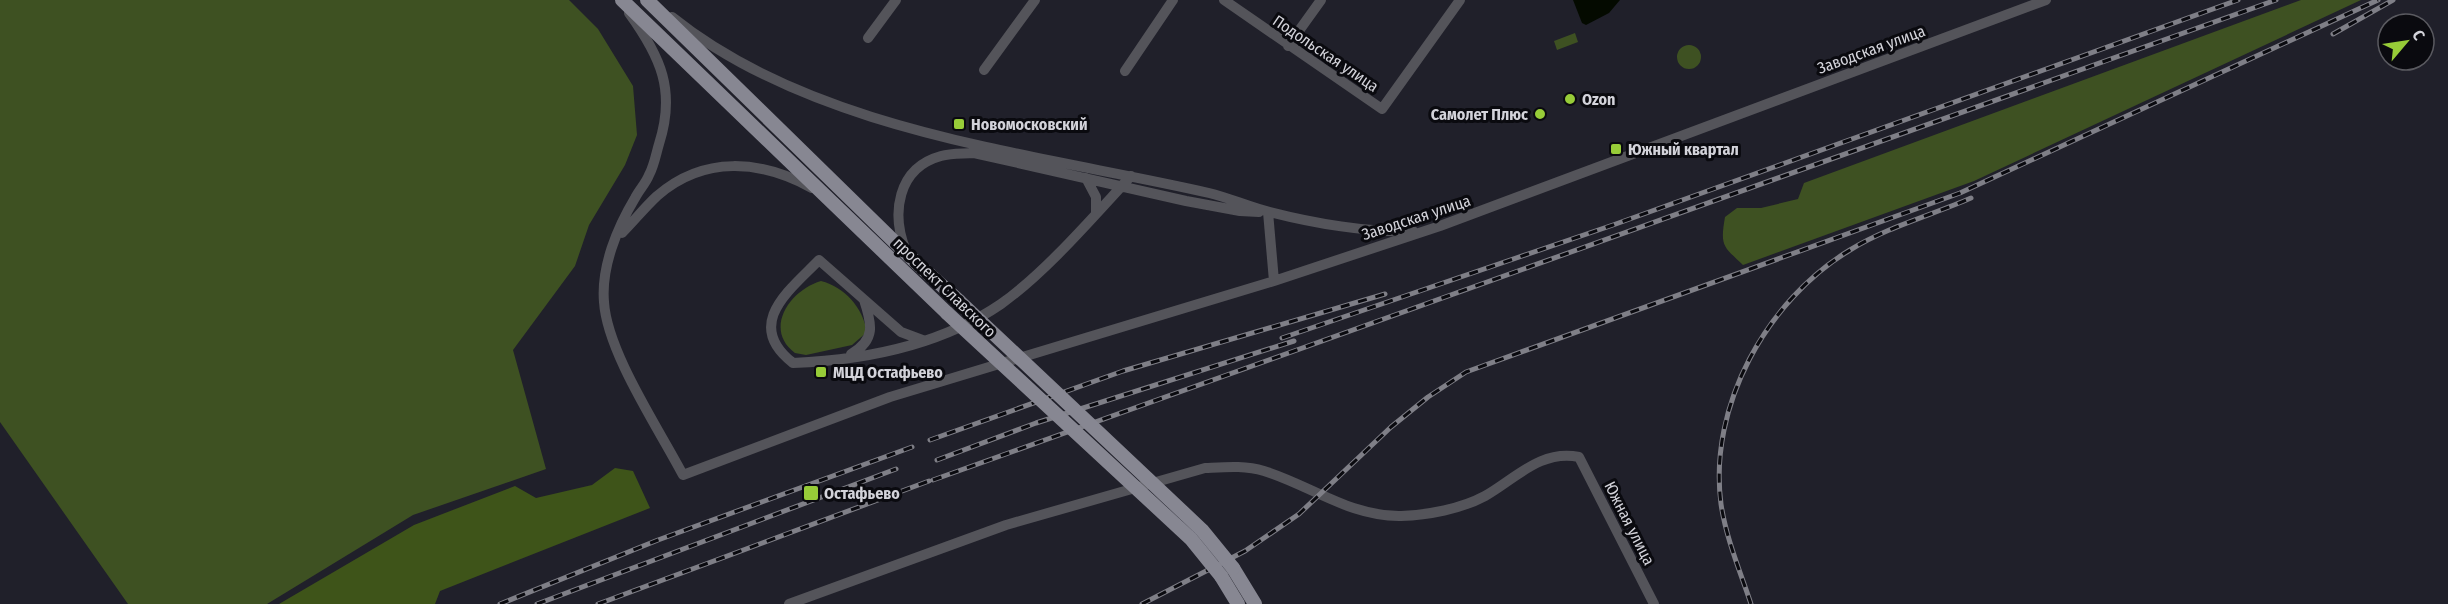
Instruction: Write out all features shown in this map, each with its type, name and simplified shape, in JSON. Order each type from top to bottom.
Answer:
[{"type":"main road","name":"проспект Славского","points":[[621,0],[947,313],[1191,539],[1221,576],[1238,604]]},
{"type":"main road","name":"проспект Славского","points":[[649,0],[909,256],[1202,530],[1233,568],[1255,604]]},
{"type":"street","points":[[616,240],[633,200],[650,175],[666,120],[667,96],[662,68],[650,43],[621,0]]},
{"type":"street","points":[[649,0],[703,42],[754,71],[816,97],[901,125],[1212,194],[1268,212]]},
{"type":"street","points":[[868,38],[896,0]]},
{"type":"street","points":[[984,70],[1035,0]]},
{"type":"street","points":[[1125,70],[1173,0]]},
{"type":"street","name":"Подольская улица","points":[[1224,0],[1288,46],[1382,108],[1460,0]]},
{"type":"street","points":[[1288,46],[1321,0]]},
{"type":"street","name":"Заводская улица","points":[[616,240],[607,264],[604,287],[606,323],[618,353],[683,476],[786,435],[946,379],[1274,281],[1440,226],[2046,0]]},
{"type":"street","points":[[909,256],[899,234],[897,219],[900,194],[909,177],[934,159],[951,154],[974,153],[1239,211],[1268,212],[1388,231],[1440,226]]},
{"type":"street","points":[[616,240],[657,196],[678,181],[703,170],[745,165],[764,168],[789,175],[827,196]]},
{"type":"street","points":[[926,341],[901,332],[819,261],[777,303],[772,314],[776,344],[783,356],[793,363],[846,357],[926,341],[957,329],[1003,302],[1096,214],[1131,176]]},
{"type":"street","points":[[1086,177],[1096,197],[1096,214]]},
{"type":"street","points":[[1268,212],[1274,281]]},
{"type":"street","points":[[846,357],[864,346],[871,337],[873,327],[864,299]]},
{"type":"street","name":"Южная улица","points":[[789,604],[1006,525],[1205,468],[1238,466],[1264,471],[1332,502],[1371,512],[1400,516],[1460,505],[1485,496],[1515,475],[1549,458],[1567,454],[1579,457],[1654,604]]},
{"type":"green space","points":[[0,0],[569,0],[598,29],[633,86],[637,135],[625,165],[589,225],[575,266],[513,350],[546,469],[413,515],[267,604],[128,604],[0,422]]},
{"type":"green space","points":[[2301,0],[2361,0],[1974,181],[1743,265],[1725,245],[1723,234],[1725,217],[1737,208],[1761,208],[1798,199],[1804,183]]},
{"type":"green space","points":[[1575,33],[1578,42],[1557,50],[1554,41]]},
{"type":"green space","points":[[1689,45],[1694,46],[1700,52],[1700,62],[1694,68],[1689,69],[1684,68],[1678,62],[1677,57],[1678,52],[1684,46]]},
{"type":"green space","points":[[821,281],[838,288],[852,300],[862,315],[867,332],[852,345],[806,355],[795,353],[781,333],[784,311],[799,293]]},
{"type":"green space","points":[[615,468],[633,471],[650,508],[440,591],[435,604],[279,604],[414,525],[515,486],[536,498],[592,485]]},
{"type":"shaded area","points":[[1573,0],[1620,0],[1609,13],[1586,25],[1582,23]]},
{"type":"railway","points":[[1282,338],[1613,225],[2238,0]]},
{"type":"railway","points":[[933,480],[2276,0]]},
{"type":"railway","points":[[1142,604],[1245,551],[1299,514],[1391,427],[1428,397],[1466,372],[1960,193],[2378,0]]},
{"type":"railway","points":[[2333,34],[2393,0]]},
{"type":"railway","points":[[1751,604],[1723,517],[1719,467],[1724,430],[1734,394],[1750,359],[1769,326],[1793,297],[1820,271],[1864,242],[1971,198]]},
{"type":"railway","points":[[930,440],[1123,371],[1385,294]]},
{"type":"railway","points":[[937,460],[1036,423],[1294,341]]},
{"type":"railway","points":[[500,604],[658,540],[912,447]]},
{"type":"railway","points":[[537,604],[896,469]]},
{"type":"railway","points":[[598,604],[929,481]]},
{"type":"place","name":"Ozon","points":[[1570,99]]},
{"type":"place","name":"Самолет Плюс","points":[[1540,114]]},
{"type":"place","name":"Новомосковский","points":[[959,124]]},
{"type":"place","name":"Южный квартал","points":[[1616,149]]},
{"type":"place","name":"МЦД Остафьево","points":[[821,372]]},
{"type":"place","name":"Остафьево","points":[[811,493]]}]
